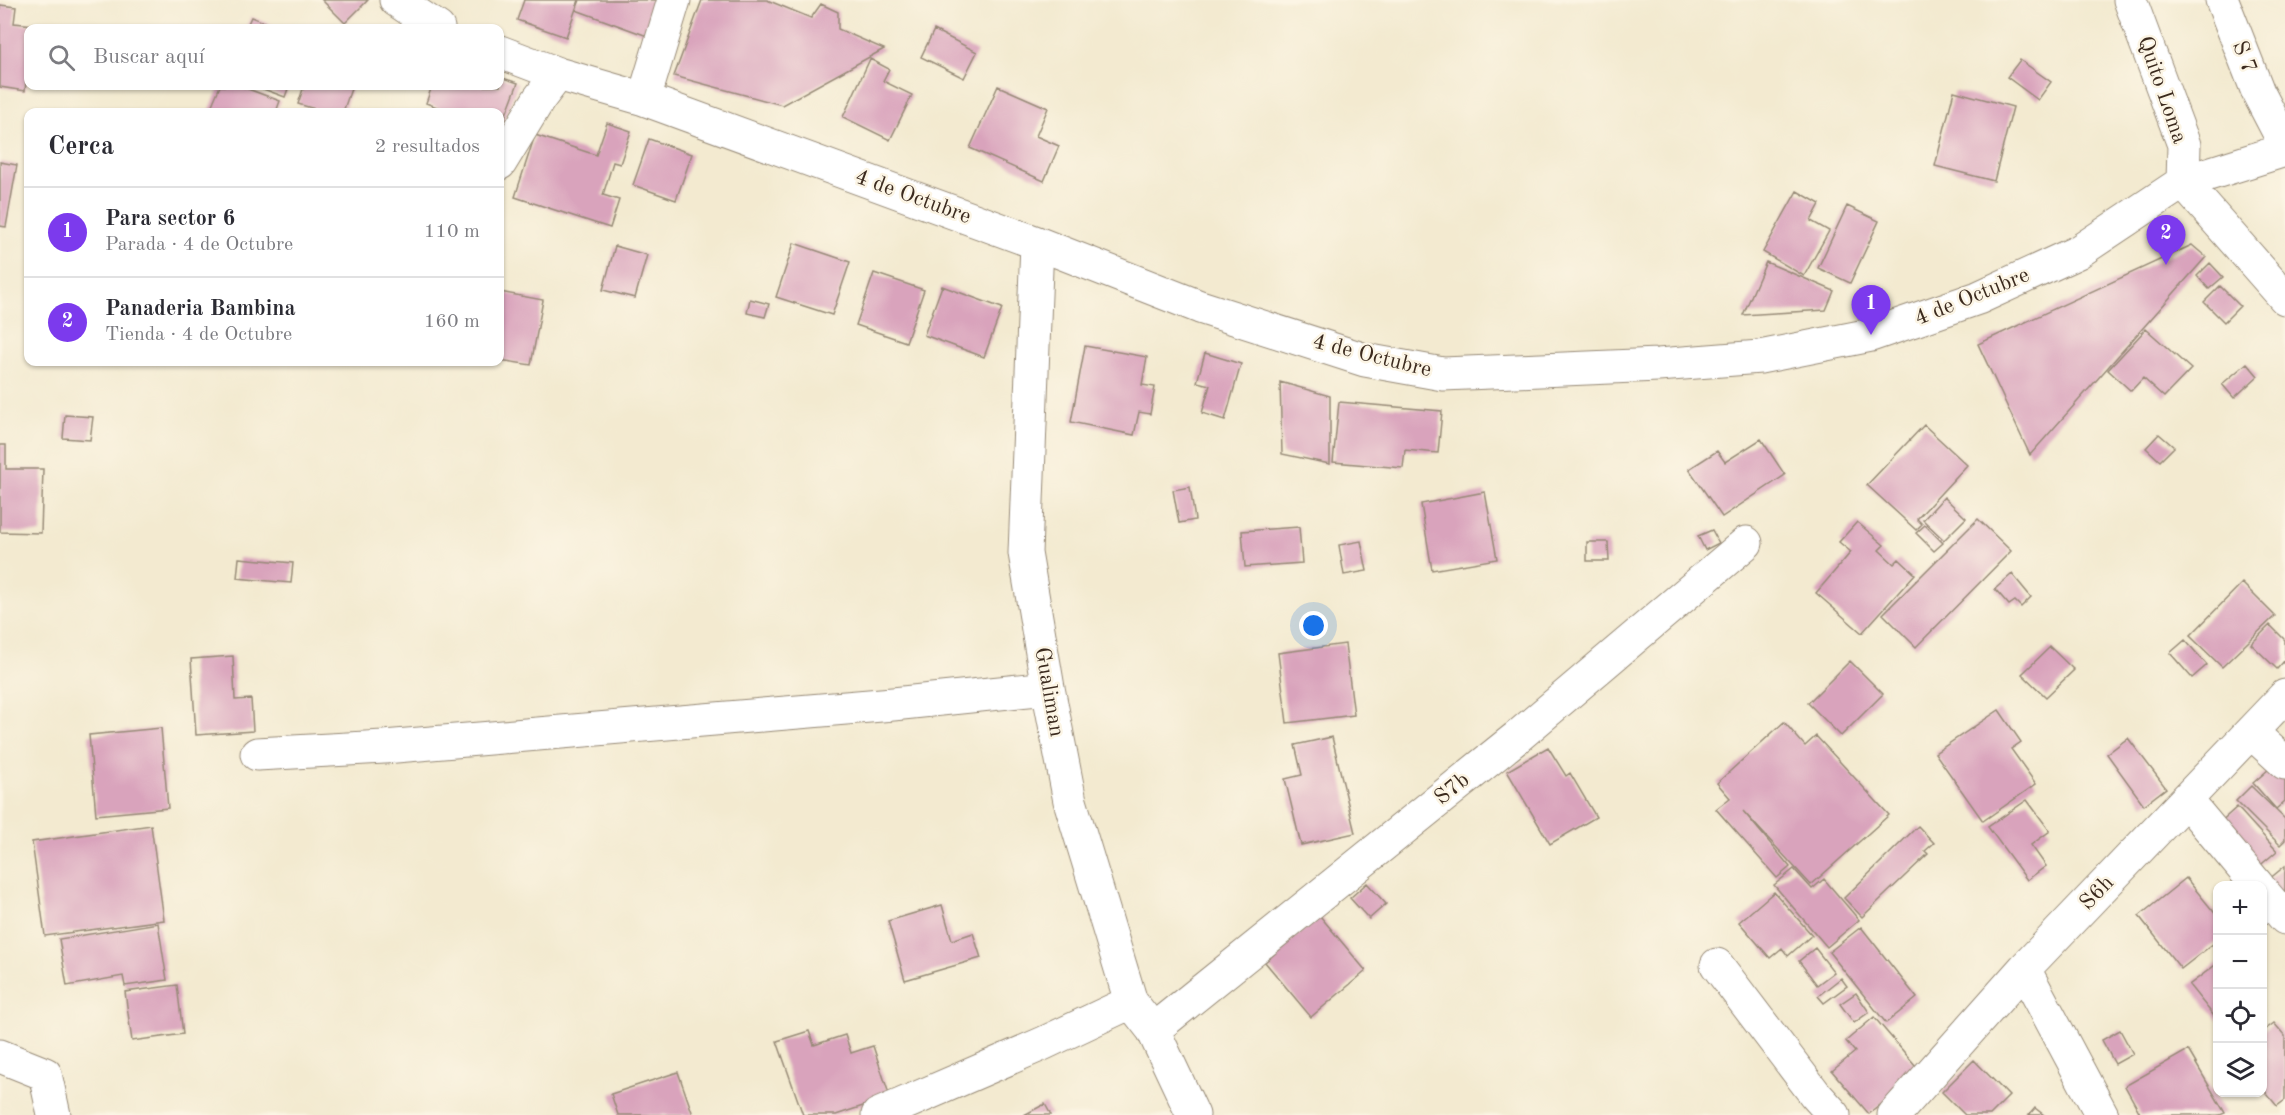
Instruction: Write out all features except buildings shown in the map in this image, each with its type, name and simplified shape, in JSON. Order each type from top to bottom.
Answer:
[{"type":"street","points":[[396,0],[432,24]]},
{"type":"street","points":[[644,99],[674,0]]},
{"type":"street","name":"Quito Loma","points":[[2130,0],[2184,145],[2183,182]]},
{"type":"street","name":"S 7","points":[[2222,0],[2258,92],[2285,144]]},
{"type":"street","name":"4 de Octubre","points":[[504,54],[558,74],[644,99],[1037,243],[1200,307],[1365,360],[1443,374],[1610,367],[1760,357],[1871,335],[1978,298],[2078,252],[2183,182],[2285,150]]},
{"type":"street","points":[[504,156],[539,99],[558,74]]},
{"type":"street","points":[[2183,182],[2285,298]]},
{"type":"street","name":"Gualiman","points":[[1037,243],[1025,553],[1048,688],[1070,801],[1131,1002],[1153,1030],[1193,1115]]},
{"type":"street","name":"S7b","points":[[1153,1030],[1506,745],[1746,543]]},
{"type":"street","points":[[257,754],[384,747],[893,704],[1048,688]]},
{"type":"street","name":"S6h","points":[[1894,1115],[2024,969],[2285,696]]},
{"type":"street","points":[[2251,732],[2285,763]]},
{"type":"street","points":[[2186,800],[2255,881]]},
{"type":"street","points":[[2267,897],[2285,918]]},
{"type":"street","points":[[1717,965],[1815,1094],[1834,1115]]},
{"type":"street","points":[[2024,969],[2102,1115]]},
{"type":"street","points":[[878,1115],[1042,1044],[1131,1002]]},
{"type":"street","points":[[0,1056],[45,1074],[54,1115]]},
{"type":"place","name":"Panaderia Bambina","points":[[2166,265]]},
{"type":"place","name":"Para sector 6","points":[[1871,335]]}]
